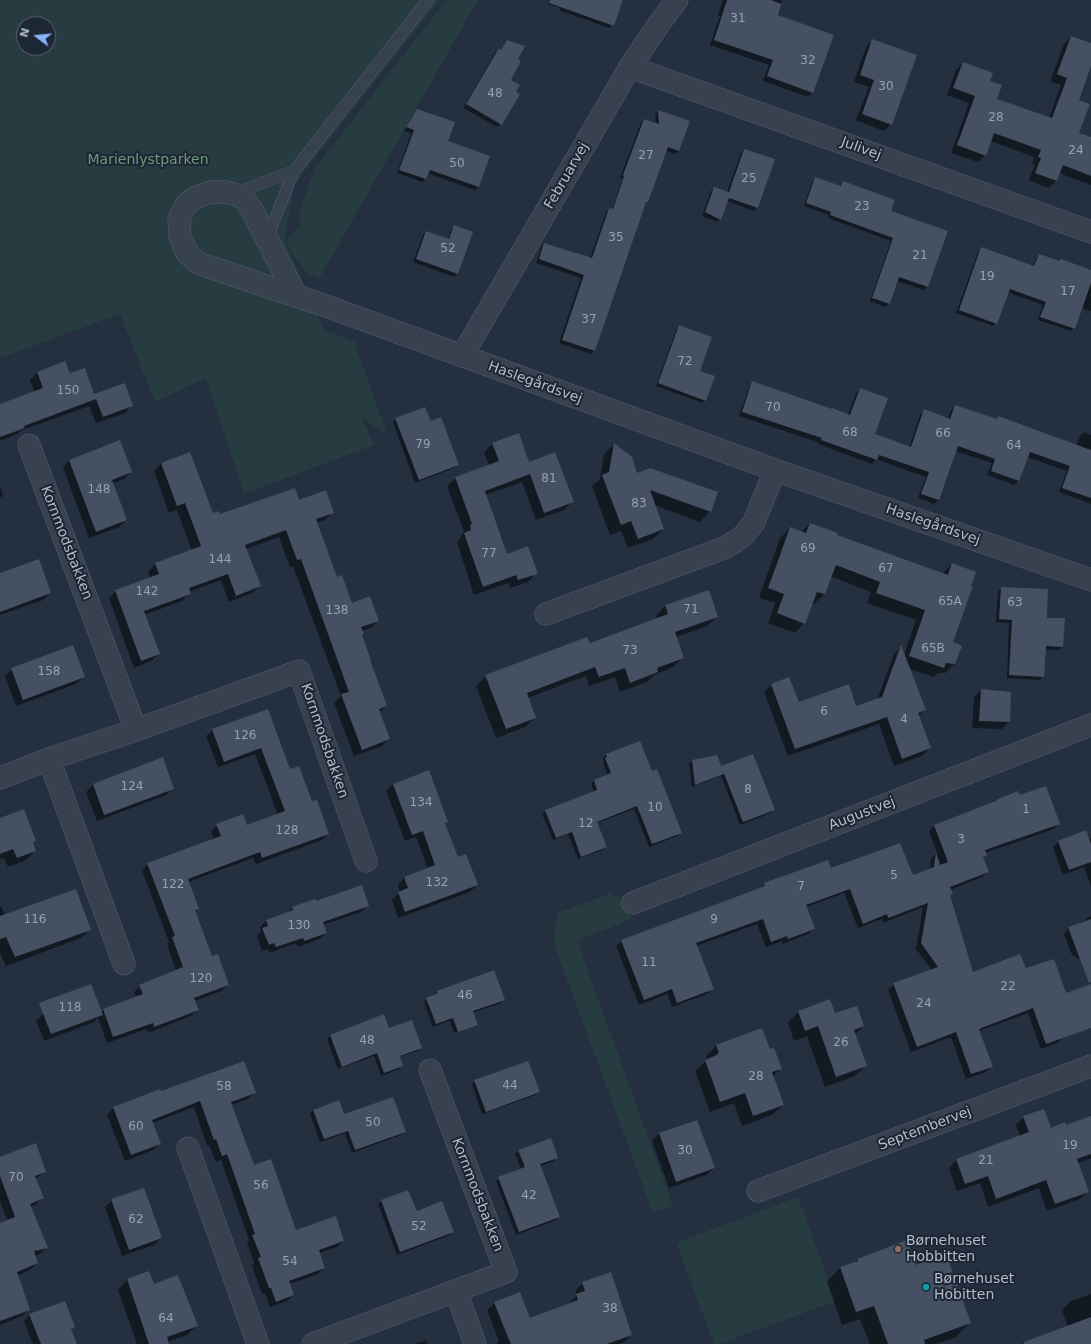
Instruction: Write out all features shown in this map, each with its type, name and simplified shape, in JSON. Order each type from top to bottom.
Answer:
[{"type":"street","name":"Februarvej","points":[[462,356],[630,67],[677,0]]},
{"type":"street","name":"Julivej","points":[[630,67],[1091,232]]},
{"type":"street","name":"Haslegårdsvej","points":[[233,193],[222,191],[206,193],[194,198],[186,205],[181,214],[179,228],[180,236],[187,254],[197,262],[296,296],[775,470],[1091,580]]},
{"type":"street","points":[[233,193],[240,196],[248,204],[296,296]]},
{"type":"street","name":"Kornmodsbakken","points":[[29,445],[136,730]]},
{"type":"street","points":[[546,614],[724,548],[736,542],[754,522],[775,470]]},
{"type":"street","name":"Kornmodsbakken","points":[[0,778],[49,759],[136,730],[299,671],[366,861]]},
{"type":"street","name":"Augustvej","points":[[633,902],[1091,725]]},
{"type":"street","points":[[49,759],[124,964]]},
{"type":"street","name":"Septembervej","points":[[758,1191],[1091,1066]]},
{"type":"street","name":"Kornmodsbakken","points":[[313,1344],[506,1272],[430,1070]]},
{"type":"street","points":[[188,1148],[258,1344]]},
{"type":"street","points":[[456,1291],[475,1344]]},
{"type":"lane","points":[[267,238],[294,171],[428,0]]},
{"type":"lane","points":[[233,193],[294,171]]},
{"type":"green space","name":"Marienlystparken","points":[[0,0],[440,0],[312,161],[294,186],[285,241],[324,330],[354,341],[387,434],[362,418],[374,445],[244,494],[206,378],[155,402],[120,314],[0,358]]},
{"type":"green space","points":[[446,0],[478,0],[319,279],[309,274],[300,265],[286,241],[300,226],[299,211],[316,167]]},
{"type":"green space","points":[[611,893],[615,897],[624,896],[632,919],[577,941],[673,1206],[653,1213],[554,944],[557,913]]},
{"type":"green space","points":[[798,1197],[836,1301],[720,1344],[714,1344],[676,1243]]},
{"type":"building","points":[[550,0],[623,0],[614,26],[549,3]]},
{"type":"building","points":[[727,0],[771,0],[781,4],[778,15],[834,35],[813,93],[767,76],[773,60],[714,40]]},
{"type":"building","points":[[1071,36],[1091,43],[1091,66],[1079,100],[1090,104],[1079,133],[1091,137],[1091,176],[1063,165],[1057,181],[1035,173],[1041,158],[1038,157],[1041,150],[994,133],[986,156],[957,145],[975,96],[953,88],[963,62],[993,73],[990,81],[1002,85],[997,99],[1052,118],[1067,78],[1057,74]]},
{"type":"building","points":[[872,39],[917,55],[892,125],[862,114],[874,80],[860,75]]},
{"type":"building","points":[[507,40],[525,46],[518,59],[521,61],[511,80],[520,85],[516,92],[520,94],[502,125],[466,104],[499,48],[501,50]]},
{"type":"building","points":[[417,109],[455,122],[448,141],[490,156],[479,187],[430,170],[426,179],[399,170],[414,130],[406,127]]},
{"type":"building","points":[[658,110],[690,121],[679,151],[668,147],[648,202],[646,202],[595,351],[562,340],[584,275],[539,259],[544,243],[592,258],[609,208],[613,209],[624,176],[623,175],[644,119],[659,124]]},
{"type":"building","points":[[744,149],[775,159],[758,208],[729,198],[721,220],[705,212],[714,187],[729,192]]},
{"type":"building","points":[[815,177],[841,186],[843,181],[895,200],[891,211],[948,231],[928,287],[899,277],[890,304],[872,298],[893,238],[830,215],[831,212],[806,203]]},
{"type":"building","points":[[454,225],[473,232],[458,274],[416,259],[426,231],[449,239]]},
{"type":"building","points":[[981,247],[1034,266],[1039,254],[1060,261],[1061,259],[1091,270],[1091,283],[1075,329],[1040,317],[1046,302],[1010,289],[997,324],[959,310]]},
{"type":"building","points":[[679,325],[712,337],[700,371],[715,376],[706,401],[658,383]]},
{"type":"building","points":[[65,361],[70,373],[85,368],[94,394],[125,383],[133,406],[103,417],[96,399],[24,426],[25,428],[0,437],[0,404],[43,388],[37,372]]},
{"type":"building","points":[[752,381],[850,415],[860,388],[888,398],[875,434],[911,447],[924,409],[950,419],[955,405],[997,419],[998,416],[1091,450],[1091,498],[1062,488],[1070,466],[1030,452],[1019,481],[991,471],[995,459],[958,446],[939,500],[921,494],[929,472],[879,455],[877,460],[821,440],[822,438],[742,412]]},
{"type":"building","points":[[425,407],[431,421],[441,417],[459,465],[419,480],[395,418]]},
{"type":"building","points":[[519,433],[529,462],[555,452],[574,502],[544,513],[530,474],[485,491],[507,554],[528,546],[538,574],[518,580],[516,575],[483,587],[464,533],[471,530],[470,525],[472,524],[455,477],[499,461],[492,443]]},
{"type":"building","points":[[120,440],[132,472],[112,480],[127,520],[96,532],[69,460]]},
{"type":"building","points":[[614,443],[632,457],[637,473],[650,468],[718,492],[711,512],[650,490],[664,529],[638,539],[631,521],[621,525],[602,475],[609,472]]},
{"type":"building","points":[[190,452],[213,513],[219,511],[220,514],[295,488],[299,500],[326,490],[334,513],[316,519],[337,577],[342,575],[352,603],[370,596],[379,621],[361,627],[370,660],[387,706],[379,709],[390,739],[362,750],[341,694],[349,692],[301,559],[297,560],[286,530],[245,545],[261,586],[236,596],[228,574],[189,588],[191,594],[144,611],[160,654],[141,661],[115,590],[159,574],[155,563],[201,546],[185,503],[177,506],[161,463]]},
{"type":"building","points":[[810,523],[838,533],[837,535],[948,575],[952,563],[976,572],[971,586],[973,586],[953,642],[962,646],[955,664],[946,663],[944,668],[909,656],[925,610],[876,593],[880,582],[836,565],[825,594],[817,592],[805,624],[777,613],[784,594],[768,588],[790,527],[806,533]]},
{"type":"building","points":[[39,559],[51,593],[0,612],[0,573]]},
{"type":"building","points":[[1001,587],[1048,589],[1047,618],[1065,618],[1063,647],[1046,646],[1044,677],[1009,675],[1012,620],[999,619]]},
{"type":"building","points":[[709,590],[718,617],[675,632],[684,658],[657,668],[658,672],[630,683],[625,668],[599,677],[595,667],[527,693],[536,718],[506,729],[485,675],[587,637],[590,643],[668,614],[665,605]]},
{"type":"building","points":[[73,645],[85,677],[23,700],[11,668]]},
{"type":"building","points":[[901,645],[926,710],[918,713],[931,748],[902,759],[887,717],[795,749],[771,684],[789,677],[799,702],[849,684],[856,706],[882,697]]},
{"type":"building","points":[[981,689],[1011,692],[1010,722],[979,721]]},
{"type":"building","points":[[268,709],[290,769],[299,766],[312,801],[317,800],[329,834],[262,858],[260,852],[188,879],[199,909],[195,910],[212,956],[218,954],[229,985],[194,998],[199,1010],[154,1027],[153,1023],[113,1037],[103,1009],[143,994],[139,985],[183,967],[172,937],[175,936],[147,863],[221,836],[216,824],[243,814],[247,825],[285,811],[261,748],[224,762],[212,729]]},
{"type":"building","points":[[640,741],[652,771],[657,769],[682,833],[652,844],[637,806],[597,822],[607,847],[581,857],[572,832],[556,838],[545,810],[597,790],[594,780],[611,773],[605,758],[607,757],[606,754]]},
{"type":"building","points":[[753,754],[775,810],[743,822],[721,766]]},
{"type":"building","points":[[717,755],[724,774],[695,785],[692,760]]},
{"type":"building","points":[[163,757],[174,789],[104,815],[93,784]]},
{"type":"building","points":[[429,770],[448,822],[445,823],[458,857],[466,854],[478,885],[405,912],[398,892],[408,888],[404,877],[435,865],[423,831],[412,835],[393,784]]},
{"type":"building","points":[[1046,786],[1060,824],[985,850],[987,855],[983,857],[989,872],[950,887],[953,894],[950,895],[973,972],[1020,954],[1026,968],[1054,959],[1066,993],[1091,984],[1091,1028],[1046,1044],[1033,1008],[979,1029],[993,1067],[971,1074],[956,1032],[917,1047],[893,983],[938,967],[921,943],[928,903],[888,918],[887,914],[863,924],[850,889],[806,905],[815,929],[788,939],[787,936],[771,942],[763,919],[696,943],[714,989],[677,1003],[672,989],[644,1000],[621,940],[765,886],[764,883],[828,860],[831,868],[900,843],[913,875],[934,867],[936,852],[940,865],[948,862],[934,825],[1018,791],[1020,795]]},
{"type":"building","points":[[24,809],[36,841],[33,842],[36,851],[17,858],[13,849],[0,854],[0,818]]},
{"type":"building","points":[[1086,830],[1091,844],[1091,862],[1069,870],[1058,841]]},
{"type":"building","points":[[362,885],[369,906],[323,922],[327,933],[304,941],[303,938],[276,947],[274,943],[269,945],[262,928],[268,926],[266,920],[293,910],[292,907],[315,899],[316,901]]},
{"type":"building","points":[[76,889],[91,930],[15,957],[6,937],[0,939],[0,916]]},
{"type":"building","points":[[1091,919],[1091,982],[1089,983],[1068,927]]},
{"type":"building","points":[[494,970],[505,1000],[473,1011],[478,1025],[458,1032],[453,1018],[436,1024],[426,998],[438,993],[437,991]]},
{"type":"building","points":[[91,984],[103,1015],[51,1034],[39,1003]]},
{"type":"building","points":[[830,999],[835,1013],[857,1006],[864,1026],[854,1030],[867,1066],[836,1077],[818,1026],[805,1031],[798,1011]]},
{"type":"building","points":[[384,1014],[389,1028],[412,1020],[422,1048],[400,1056],[403,1066],[384,1073],[377,1053],[342,1067],[330,1035]]},
{"type":"building","points":[[762,1028],[770,1049],[774,1048],[782,1069],[772,1072],[784,1105],[753,1116],[745,1093],[720,1102],[705,1060],[719,1053],[716,1045]]},
{"type":"building","points":[[244,1061],[256,1093],[231,1102],[254,1165],[271,1159],[296,1230],[336,1216],[344,1241],[319,1250],[325,1268],[289,1281],[294,1295],[276,1302],[258,1258],[261,1257],[252,1235],[255,1234],[227,1154],[222,1156],[216,1139],[214,1140],[200,1101],[152,1120],[161,1144],[131,1155],[113,1107],[160,1089],[161,1091]]},
{"type":"building","points":[[528,1061],[540,1092],[486,1112],[474,1080]]},
{"type":"building","points":[[393,1097],[406,1132],[355,1150],[348,1131],[324,1139],[313,1110],[339,1100],[344,1114]]},
{"type":"building","points":[[1044,1109],[1051,1128],[1065,1122],[1066,1125],[1091,1116],[1091,1154],[1077,1159],[1089,1192],[1055,1204],[1046,1180],[996,1199],[988,1176],[965,1184],[956,1159],[1029,1132],[1023,1116]]},
{"type":"building","points":[[697,1120],[715,1168],[676,1182],[659,1133]]},
{"type":"building","points":[[551,1138],[558,1158],[540,1164],[560,1217],[519,1232],[498,1177],[525,1167],[518,1150]]},
{"type":"building","points":[[36,1143],[46,1172],[35,1176],[44,1198],[30,1204],[48,1248],[34,1251],[38,1263],[17,1272],[30,1310],[0,1321],[0,1223],[15,1217],[0,1176],[0,1157]]},
{"type":"building","points":[[144,1188],[162,1238],[129,1250],[111,1199]]},
{"type":"building","points":[[408,1190],[417,1211],[442,1201],[454,1232],[400,1252],[381,1200]]},
{"type":"building","name":"Børnehuset Hobitten","points":[[907,1240],[916,1265],[946,1254],[971,1323],[924,1340],[925,1344],[888,1344],[874,1306],[856,1312],[840,1267]]},
{"type":"building","points":[[149,1271],[154,1284],[178,1275],[198,1326],[167,1337],[169,1344],[149,1344],[127,1279]]},
{"type":"building","points":[[611,1272],[632,1335],[607,1344],[511,1344],[494,1302],[520,1292],[530,1318],[578,1300],[576,1294],[585,1291],[582,1282]]},
{"type":"building","points":[[65,1301],[75,1327],[71,1329],[77,1344],[41,1344],[29,1314]]},
{"type":"building","points":[[1091,1317],[1091,1344],[1024,1344],[1024,1342]]},
{"type":"place","name":"Børnehuset Hobbitten","points":[[898,1249]]},
{"type":"place","name":"Børnehuset Hobitten","points":[[926,1287]]}]
